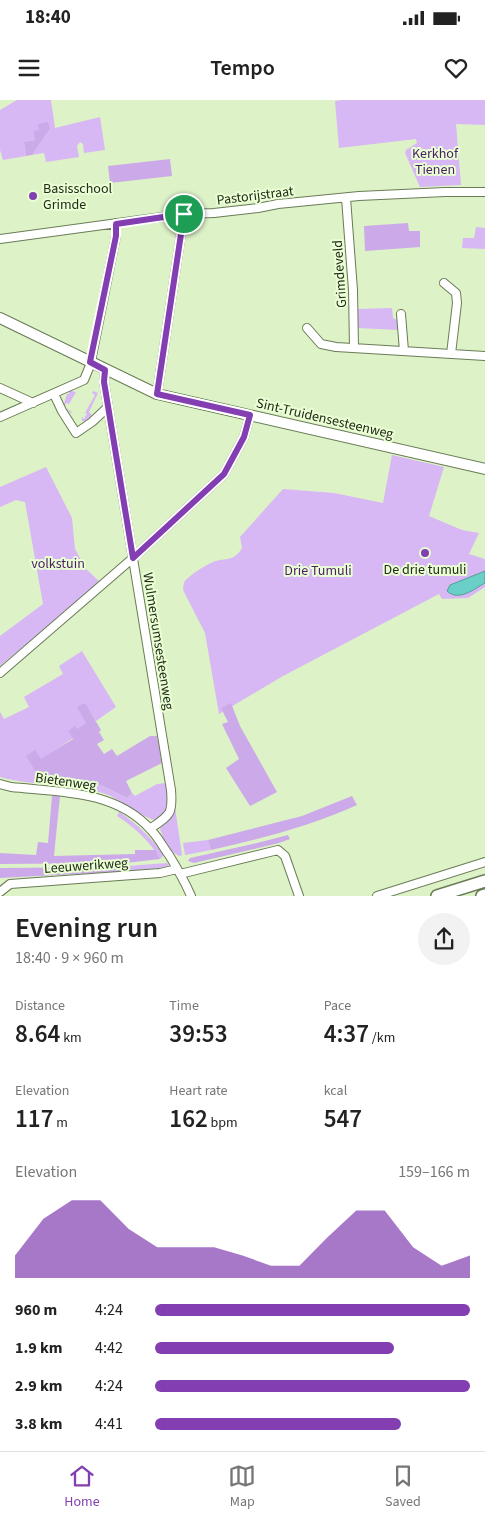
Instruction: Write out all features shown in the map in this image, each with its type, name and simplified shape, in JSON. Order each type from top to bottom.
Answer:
[{"type":"highway","points":[[438,896],[485,881]]},
{"type":"main road","name":"Sint-Truidensesteenweg","points":[[0,318],[157,394],[485,469]]},
{"type":"street","name":"Pastorijstraat","points":[[0,239],[184,214],[214,213],[278,204],[445,192],[485,192]]},
{"type":"street","name":"Grimdeveld","points":[[346,198],[353,290],[354,348]]},
{"type":"street","points":[[157,394],[184,214]]},
{"type":"street","points":[[0,417],[84,380],[91,362],[116,236],[116,224]]},
{"type":"street","points":[[444,283],[456,293],[457,303],[450,354]]},
{"type":"street","points":[[401,314],[404,351]]},
{"type":"street","points":[[306,328],[322,344],[354,348],[485,356]]},
{"type":"street","name":"Wulmersumsesteenweg","points":[[105,370],[104,382],[172,801],[170,812],[150,828]]},
{"type":"street","points":[[0,388],[33,403]]},
{"type":"street","points":[[54,394],[76,433],[92,422],[108,407]]},
{"type":"street","points":[[0,673],[133,558],[224,474],[244,437],[250,415]]},
{"type":"street","name":"Bietenweg","points":[[0,784],[11,787],[82,794],[106,800],[135,815],[150,828]]},
{"type":"street","points":[[150,828],[179,872],[191,896]]},
{"type":"street","name":"Leeuwerikweg","points":[[0,892],[10,884],[179,872],[278,850],[285,856],[299,896]]},
{"type":"street","points":[[377,896],[485,862]]},
{"type":"green space","points":[[17,100],[51,100],[55,128],[100,117],[105,150],[84,153],[83,144],[80,142],[77,146],[79,157],[46,162],[44,153],[32,155],[50,129],[39,130],[36,140],[24,142],[26,156],[3,160],[0,150],[0,110]]},
{"type":"green space","name":"Kerkhof Tienen","points":[[485,100],[485,125],[456,124],[461,185],[420,187],[405,153],[406,150],[417,143],[416,139],[339,148],[335,101]]},
{"type":"green space","points":[[476,227],[485,228],[485,249],[462,248],[463,238],[474,238]]},
{"type":"green space","points":[[392,308],[393,318],[397,320],[399,330],[358,328],[358,309]]},
{"type":"green space","points":[[72,388],[72,391],[76,392],[69,404],[66,403],[64,407],[71,413],[63,407],[67,394],[69,394],[69,389]]},
{"type":"green space","points":[[93,391],[98,393],[89,412],[92,415],[86,421],[82,421],[82,417],[84,419],[87,414],[85,413],[95,395],[92,393]]},
{"type":"green space","name":"Drie Tumuli","points":[[392,455],[444,467],[429,516],[462,530],[479,533],[469,554],[485,559],[485,587],[468,598],[442,599],[439,594],[283,676],[219,714],[205,633],[183,590],[184,582],[208,565],[235,556],[242,548],[240,537],[283,489],[334,493],[383,503]]},
{"type":"green space","name":"volkstuin","points":[[46,467],[72,518],[75,549],[86,569],[100,582],[0,666],[0,636],[43,604],[25,502],[16,500],[0,507],[0,487]]},
{"type":"green space","points":[[82,651],[116,707],[96,721],[84,703],[87,723],[77,729],[68,731],[73,738],[41,760],[39,777],[103,786],[127,798],[132,793],[135,796],[157,784],[166,783],[169,795],[168,808],[156,820],[146,817],[108,795],[95,791],[0,777],[0,712],[4,719],[29,707],[24,697],[63,674],[59,666]]},
{"type":"green space","points":[[175,807],[182,855],[180,856],[167,845],[160,827],[170,817]]},
{"type":"green space","points":[[119,812],[138,826],[154,843],[164,855],[160,859],[141,835],[117,816]]},
{"type":"green space","points":[[208,840],[211,850],[185,855],[183,843]]},
{"type":"green space","points":[[167,863],[170,867],[115,872],[115,867]]},
{"type":"shaded area","points":[[48,122],[50,129],[32,155],[26,156],[24,142],[35,140],[34,131],[39,130],[38,124]]},
{"type":"shaded area","points":[[170,159],[172,176],[110,183],[108,166]]},
{"type":"shaded area","points":[[408,223],[409,231],[420,231],[420,247],[365,251],[364,226]]},
{"type":"shaded area","points":[[85,703],[101,730],[99,732],[104,740],[97,744],[104,754],[112,749],[117,756],[150,736],[157,736],[162,763],[126,781],[132,793],[127,798],[103,786],[39,777],[26,756],[35,750],[41,759],[73,739],[68,731],[75,726],[77,729],[86,723],[77,707]]},
{"type":"shaded area","points":[[231,703],[240,726],[277,792],[250,806],[226,768],[239,759],[222,724],[228,722],[221,708]]},
{"type":"shaded area","points":[[52,796],[60,796],[54,856],[135,854],[135,850],[155,850],[160,859],[126,863],[0,864],[0,853],[36,855],[38,842],[48,843]]},
{"type":"shaded area","points":[[352,796],[357,805],[339,813],[285,831],[211,850],[208,840],[302,816]]},
{"type":"shaded area","points":[[288,835],[290,839],[279,843],[194,863],[188,861],[190,858]]},
{"type":"shaded area","points":[[115,867],[115,872],[0,878],[0,868]]},
{"type":"water","points":[[485,571],[485,583],[471,591],[456,595],[447,591],[450,585]]},
{"type":"place","name":"Basisschool Grimde","points":[[33,196]]},
{"type":"place","name":"De drie tumuli","points":[[425,553]]},
{"type":"route","points":[[184,214],[157,394],[250,415],[244,437],[224,474],[133,558],[104,382],[105,370],[90,362],[116,236],[116,224],[184,214]]}]
